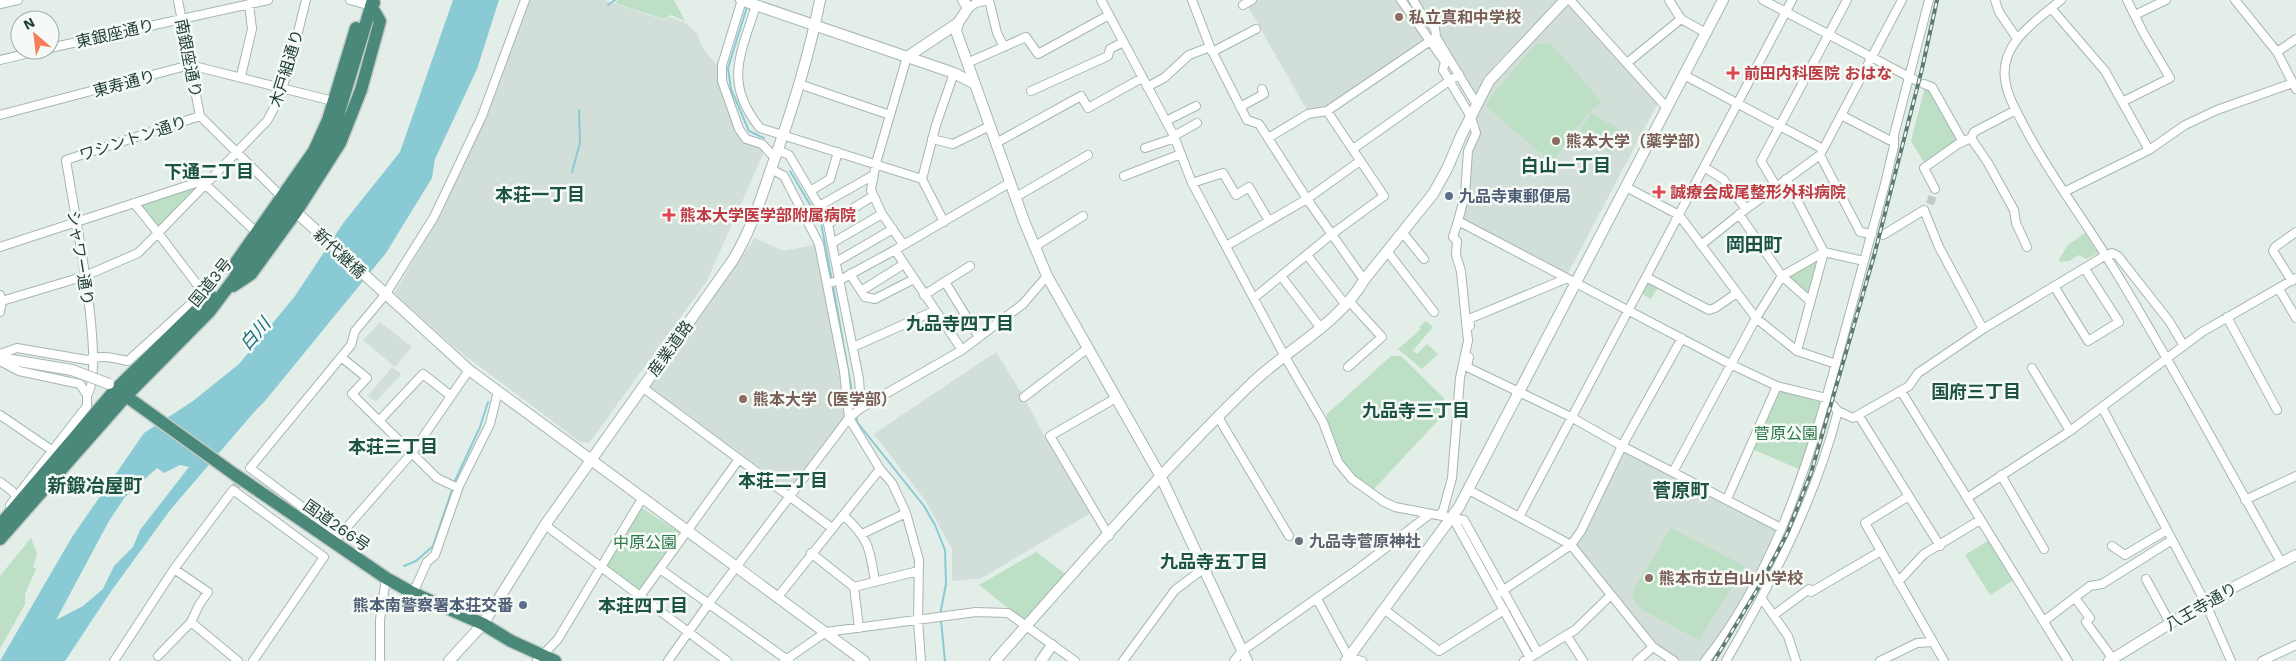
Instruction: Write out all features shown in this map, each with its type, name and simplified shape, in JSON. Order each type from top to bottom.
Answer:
[{"type":"highway","name":"国道3号","points":[[0,524],[18,499],[117,389],[203,306],[220,286],[257,233],[289,205],[314,151],[370,2]]},
{"type":"highway","name":"国道3号","points":[[0,539],[117,389],[178,345],[227,289],[289,205],[323,152],[333,132],[341,110],[370,2]]},
{"type":"highway","name":"国道266号","points":[[117,389],[234,474],[386,578],[413,593],[483,624],[540,658],[555,661]]},
{"type":"street","points":[[0,4],[18,0]]},
{"type":"street","name":"南銀座通り","points":[[178,0],[200,116]]},
{"type":"street","name":"東銀座通り","points":[[60,46],[268,0]]},
{"type":"street","name":"木戸組通り","points":[[1,298],[85,276],[138,253],[268,121],[276,108],[283,88],[306,0]]},
{"type":"street","points":[[350,0],[370,2]]},
{"type":"street","points":[[469,370],[412,453],[340,535],[250,468],[351,345],[355,331],[385,295],[434,217],[471,140],[514,34],[525,0]]},
{"type":"street","points":[[861,408],[862,394],[828,224],[789,155],[776,154],[762,144],[746,138],[739,128],[722,81],[722,65],[742,0],[954,73],[975,84]]},
{"type":"street","name":"産業道路","points":[[449,661],[483,624],[545,525],[733,260],[749,233],[784,135],[815,26],[820,0]]},
{"type":"street","points":[[1004,47],[997,33],[989,0],[966,4],[956,31],[1034,247],[1047,276],[1161,477],[1247,661]]},
{"type":"street","points":[[1101,0],[1175,137],[1192,183],[1284,356],[1322,422],[1338,462],[1352,479],[1372,494],[1395,507],[1464,520],[1538,653]]},
{"type":"street","points":[[1192,0],[1211,49],[1247,120],[1259,124],[1307,199],[1364,280]]},
{"type":"street","points":[[1243,5],[1252,0]]},
{"type":"street","points":[[1402,0],[1459,74],[1477,105]]},
{"type":"street","points":[[1414,0],[1421,13],[1435,28],[1433,39],[1445,62],[1443,70],[1470,118],[1476,133],[1468,151],[1465,195],[1453,237],[1456,241],[1456,256],[1461,271],[1468,341],[1460,378],[1452,478],[1440,516]]},
{"type":"street","points":[[995,661],[1161,477],[1218,417],[1252,383],[1320,327],[1356,294],[1364,280],[1438,185],[1489,81],[1504,63],[1566,0]]},
{"type":"street","points":[[1570,0],[1667,108]]},
{"type":"street","points":[[1669,0],[1681,19],[1706,33]]},
{"type":"street","points":[[1347,659],[1453,518],[1469,490],[1723,0]]},
{"type":"street","points":[[1763,0],[1917,81],[1932,87],[1963,142]]},
{"type":"street","points":[[1519,517],[1792,0]]},
{"type":"street","points":[[1776,186],[1761,161],[1846,0]]},
{"type":"street","points":[[1701,245],[1821,152],[1902,0]]},
{"type":"street","points":[[1705,661],[1720,642],[1754,584],[1781,528],[1807,464],[1859,283],[1885,184],[1894,140],[1917,81],[1929,0]]},
{"type":"street","points":[[1994,0],[2016,38]]},
{"type":"street","points":[[2061,0],[2016,38],[2006,62],[2005,78],[2010,100],[2039,155],[2106,255],[2281,562]]},
{"type":"street","points":[[2122,102],[2170,78],[2127,0]]},
{"type":"street","points":[[2135,15],[2166,0]]},
{"type":"street","points":[[2064,192],[2149,150],[2185,125],[2228,105],[2294,86],[2277,52],[2235,0]]},
{"type":"street","points":[[241,76],[252,29],[248,4]]},
{"type":"street","points":[[756,5],[738,66],[737,80],[740,93],[760,128],[922,179]]},
{"type":"street","points":[[2051,8],[2105,71],[2149,150]]},
{"type":"street","points":[[968,63],[1026,37],[1038,54],[1109,15]]},
{"type":"street","points":[[1627,63],[1681,19]]},
{"type":"street","points":[[903,244],[882,214],[873,196],[871,190],[872,176],[907,57],[958,23]]},
{"type":"street","points":[[1147,87],[1164,78],[1189,56],[1211,49],[1256,29]]},
{"type":"street","points":[[1268,138],[1308,114],[1327,111],[1433,39]]},
{"type":"street","points":[[2277,52],[2296,39]]},
{"type":"street","points":[[1031,92],[1108,56],[1110,49],[1123,42]]},
{"type":"street","points":[[190,64],[333,100]]},
{"type":"street","name":"東寿通り","points":[[0,115],[190,64]]},
{"type":"street","points":[[944,222],[922,179],[932,138],[954,73]]},
{"type":"street","points":[[1353,149],[1459,74]]},
{"type":"street","points":[[1684,75],[1780,127],[1821,152],[1860,232],[1872,234]]},
{"type":"street","points":[[996,143],[1081,96],[1088,108],[1142,78]]},
{"type":"street","points":[[798,84],[890,115]]},
{"type":"street","points":[[1240,106],[1265,94]]},
{"type":"street","points":[[1166,121],[1196,106]]},
{"type":"street","points":[[1935,189],[1924,168],[1971,138],[1974,132],[2016,110]]},
{"type":"street","points":[[1254,298],[1332,234],[1384,196],[1327,111]]},
{"type":"street","points":[[1841,115],[1889,140],[1894,140]]},
{"type":"street","points":[[200,116],[289,205]]},
{"type":"street","name":"ワシントン通り","points":[[66,160],[200,116]]},
{"type":"street","points":[[1144,148],[1175,137],[1198,123]]},
{"type":"street","points":[[932,138],[953,144],[990,126]]},
{"type":"street","points":[[1971,138],[1988,163],[2014,210],[2016,223],[2027,247]]},
{"type":"street","points":[[810,191],[830,179],[838,152]]},
{"type":"street","points":[[1124,176],[1181,154]]},
{"type":"street","points":[[1016,197],[1088,155]]},
{"type":"street","name":"シャワー通り","points":[[18,499],[87,406],[87,395],[92,389],[94,357],[85,276],[66,160]]},
{"type":"street","points":[[1226,246],[1307,199],[1360,161]]},
{"type":"street","points":[[1704,167],[1723,179],[1782,276],[1810,301]]},
{"type":"street","points":[[771,169],[784,176],[819,244],[844,371],[849,418],[880,470],[892,483],[906,513],[919,560],[918,621],[921,661]]},
{"type":"street","points":[[1192,183],[1223,173],[1236,195],[1249,187],[1269,221]]},
{"type":"street","points":[[0,247],[214,176]]},
{"type":"street","points":[[819,206],[872,176]]},
{"type":"street","points":[[1786,179],[1824,252],[1797,351]]},
{"type":"street","points":[[827,284],[840,280],[1011,182]]},
{"type":"street","points":[[206,185],[257,233]]},
{"type":"street","points":[[1626,187],[1678,214],[1756,318],[1797,351],[1836,364]]},
{"type":"street","points":[[828,224],[873,196]]},
{"type":"street","points":[[0,354],[17,348],[87,360],[104,356],[128,362],[205,292],[134,202]]},
{"type":"street","name":"新代継橋","points":[[289,205],[469,370],[864,661]]},
{"type":"street","points":[[1883,235],[1927,207],[1939,247],[1983,329]]},
{"type":"street","points":[[832,243],[882,214]]},
{"type":"street","points":[[1034,247],[1083,216]]},
{"type":"street","points":[[1458,221],[1565,279],[1732,365],[1777,386],[1826,398],[1838,411],[1853,418],[1901,391],[1908,386],[1918,373],[1983,329],[2112,253],[2118,256],[2163,314],[2184,346]]},
{"type":"street","points":[[836,262],[893,229]]},
{"type":"street","points":[[1402,232],[1424,259]]},
{"type":"street","points":[[1967,498],[2070,431],[2184,346],[2227,317],[2294,280],[2273,251],[2275,247],[2296,232]]},
{"type":"street","points":[[894,250],[962,350]]},
{"type":"street","points":[[1387,251],[1434,312]]},
{"type":"street","points":[[1673,472],[1756,318],[1782,276],[1824,252],[1864,261]]},
{"type":"street","points":[[1307,255],[1347,303],[1382,337],[1348,367]]},
{"type":"street","points":[[861,291],[904,264]]},
{"type":"street","points":[[924,295],[970,266]]},
{"type":"street","points":[[2054,286],[2088,341],[2119,322],[2085,268]]},
{"type":"street","points":[[850,274],[865,297],[875,299],[914,279]]},
{"type":"street","points":[[668,661],[709,603],[849,418],[861,408],[962,350],[1023,304],[1047,276]]},
{"type":"street","points":[[1282,276],[1320,327]]},
{"type":"street","points":[[1646,277],[1709,310],[1737,293]]},
{"type":"street","points":[[1565,279],[1469,319],[1472,342],[1467,366],[1571,417],[1622,446],[1781,528]]},
{"type":"street","points":[[946,282],[979,336]]},
{"type":"street","points":[[2279,289],[2296,318]]},
{"type":"street","points":[[0,312],[1,298]]},
{"type":"street","points":[[853,348],[934,311]]},
{"type":"street","points":[[2227,317],[2277,410]]},
{"type":"street","points":[[1496,595],[1571,545],[1581,531],[1622,446],[1682,338]]},
{"type":"street","points":[[1024,396],[1088,348]]},
{"type":"street","points":[[342,357],[367,378],[352,394],[438,478],[458,488]]},
{"type":"street","points":[[0,359],[72,370],[117,389]]},
{"type":"street","points":[[0,359],[19,370],[80,384],[87,395]]},
{"type":"street","points":[[2032,368],[2070,431]]},
{"type":"street","points":[[379,421],[423,374],[452,396]]},
{"type":"street","points":[[1727,500],[1777,386]]},
{"type":"street","points":[[642,387],[832,528]]},
{"type":"street","points":[[413,593],[427,562],[435,555],[458,488],[490,424],[498,391]]},
{"type":"street","points":[[1901,391],[2068,661]]},
{"type":"street","points":[[1109,536],[1050,436],[1116,398]]},
{"type":"street","points":[[2102,407],[2205,602],[2231,661]]},
{"type":"street","points":[[1726,661],[1762,599],[1796,532],[1824,458],[1838,411]]},
{"type":"street","points":[[0,415],[52,451]]},
{"type":"street","points":[[1859,416],[1940,546]]},
{"type":"street","points":[[1218,417],[1288,536]]},
{"type":"street","points":[[641,595],[739,459]]},
{"type":"street","points":[[776,598],[880,470]]},
{"type":"street","points":[[2001,475],[2044,549]]},
{"type":"street","points":[[2245,500],[2296,476]]},
{"type":"street","points":[[0,482],[12,490],[18,499]]},
{"type":"street","points":[[114,661],[174,569],[233,490],[324,557],[253,661]]},
{"type":"street","points":[[1469,490],[1571,545],[1653,647],[1674,661]]},
{"type":"street","points":[[1909,496],[1865,522],[1944,661]]},
{"type":"street","points":[[540,658],[558,639],[643,498]]},
{"type":"street","points":[[862,534],[906,513]]},
{"type":"street","points":[[1234,661],[1242,651],[1317,599],[1430,514]]},
{"type":"street","points":[[843,515],[859,529],[870,548],[875,582]]},
{"type":"street","points":[[1453,518],[1504,610],[1527,660],[1575,630],[1611,595]]},
{"type":"street","points":[[1898,582],[1924,554],[1980,520]]},
{"type":"street","points":[[545,525],[727,661]]},
{"type":"street","points":[[2112,546],[2125,555],[2167,530]]},
{"type":"street","points":[[2044,621],[2090,586],[2102,584],[2172,540]]},
{"type":"street","points":[[1774,615],[1809,589],[1812,592],[1881,551]]},
{"type":"street","points":[[811,553],[854,588],[859,628]]},
{"type":"street","name":"八王寺通り","points":[[2111,660],[2205,602],[2296,555]]},
{"type":"street","points":[[1123,661],[1175,590],[1203,568]]},
{"type":"street","points":[[158,656],[191,622],[208,592],[174,569]]},
{"type":"street","points":[[660,569],[787,660],[826,632],[996,611],[1008,613],[1075,661]]},
{"type":"street","points":[[854,588],[918,571]]},
{"type":"street","points":[[380,661],[380,620],[386,578]]},
{"type":"street","points":[[2146,579],[2170,624]]},
{"type":"street","points":[[2075,598],[2090,618],[2086,622],[2111,660]]},
{"type":"street","points":[[1317,599],[1347,659]]},
{"type":"street","points":[[1762,599],[1788,636],[1796,661]]},
{"type":"street","points":[[1385,610],[1439,651],[1504,610]]},
{"type":"street","points":[[191,622],[238,661]]},
{"type":"street","points":[[1566,636],[1583,661]]},
{"type":"street","points":[[1880,661],[1917,643],[1932,642]]},
{"type":"street","points":[[2262,661],[2296,644]]},
{"type":"street","points":[[1041,661],[1052,645]]},
{"type":"street","points":[[1637,661],[1653,647]]},
{"type":"street","points":[[1347,659],[1362,661]]},
{"type":"shaded area","points":[[527,0],[604,0],[664,20],[671,17],[687,24],[698,35],[702,47],[710,58],[722,69],[746,139],[766,147],[707,281],[589,443],[580,442],[455,348],[394,293],[442,213]]},
{"type":"shaded area","points":[[1255,0],[1399,0],[1426,41],[1323,110],[1308,112],[1247,5]]},
{"type":"shaded area","points":[[1415,0],[1559,0],[1496,64],[1475,97],[1457,64],[1447,55]]},
{"type":"shaded area","name":"熊本大学（薬学部）","points":[[1569,3],[1658,103],[1567,275],[1461,219],[1474,119],[1493,81]]},
{"type":"shaded area","points":[[755,238],[784,251],[819,244],[849,418],[790,490],[649,386]]},
{"type":"shaded area","points":[[380,322],[412,347],[395,367],[363,340]]},
{"type":"shaded area","points":[[996,352],[1024,397],[1043,434],[1094,511],[982,578],[952,581],[952,549],[925,500],[874,434]]},
{"type":"shaded area","points":[[392,367],[401,374],[376,402],[368,396]]},
{"type":"shaded area","points":[[1622,446],[1779,531],[1739,605],[1703,661],[1674,661],[1653,647],[1571,545]]},
{"type":"green space","points":[[618,0],[674,0],[685,21],[671,15],[664,19],[615,3]]},
{"type":"green space","points":[[1550,43],[1602,102],[1587,114],[1552,163],[1486,106],[1490,98],[1536,44]]},
{"type":"green space","points":[[1925,87],[1931,89],[1960,141],[1925,164],[1911,141]]},
{"type":"green space","points":[[1591,113],[1624,132],[1611,154],[1578,134]]},
{"type":"green space","points":[[207,181],[159,228],[138,204]]},
{"type":"green space","points":[[2085,233],[2098,253],[2086,259],[2079,255],[2069,261],[2060,262],[2059,259],[2068,245]]},
{"type":"green space","points":[[1824,252],[1810,301],[1782,276]]},
{"type":"green space","points":[[1647,281],[1658,287],[1651,299],[1640,293]]},
{"type":"green space","points":[[1426,321],[1433,327],[1411,353],[1414,351],[1417,354],[1427,344],[1438,354],[1422,369],[1398,349],[1421,329],[1419,327]]},
{"type":"green space","points":[[1391,356],[1401,356],[1444,398],[1447,411],[1372,491],[1356,476],[1334,446],[1327,424],[1327,414]]},
{"type":"green space","name":"菅原公園","points":[[1778,390],[1822,402],[1801,470],[1752,449]]},
{"type":"green space","name":"中原公園","points":[[639,506],[679,532],[639,593],[605,567]]},
{"type":"green space","points":[[1671,528],[1745,566],[1699,640],[1641,609],[1634,600],[1633,591]]},
{"type":"green space","points":[[31,538],[37,554],[33,567],[36,569],[25,594],[25,604],[0,649],[0,576]]},
{"type":"green space","points":[[1989,540],[2014,580],[1990,595],[1965,555]]},
{"type":"green space","points":[[1036,552],[1067,575],[1023,620],[979,585]]},
{"type":"water","points":[[453,0],[499,0],[477,69],[435,159],[432,178],[386,253],[265,401],[171,509],[112,590],[65,661],[0,661],[72,537],[144,433],[193,401],[239,364],[295,296],[344,222],[400,152]],"holes":[[[180,465],[189,467],[140,530],[133,547],[114,566],[103,589],[83,606],[56,620],[109,521],[125,497],[157,468],[164,473]]]},
{"type":"waterway","points":[[608,5],[615,0]]},
{"type":"waterway","points":[[747,7],[728,68],[731,89],[749,131],[764,138]]},
{"type":"waterway","points":[[572,172],[580,143],[579,110]]},
{"type":"waterway","points":[[790,171],[821,223],[832,281]]},
{"type":"waterway","points":[[833,286],[855,409]]},
{"type":"waterway","points":[[454,483],[480,427],[488,402]]},
{"type":"waterway","points":[[856,416],[857,422],[924,506],[935,525],[945,550],[946,584],[940,615]]},
{"type":"waterway","points":[[404,566],[416,561],[433,546],[453,487]]},
{"type":"waterway","points":[[1462,526],[1496,587]]},
{"type":"waterway","points":[[1502,598],[1532,653]]},
{"type":"waterway","points":[[941,620],[945,661]]},
{"type":"tunnel","points":[[1930,204],[1935,189]]},
{"type":"tunnel","points":[[233,490],[250,468]]},
{"type":"railway","points":[[1714,661],[1757,590],[1787,534],[1811,473],[1874,256],[1922,69],[1937,0]]},
{"type":"place","name":"私立真和中学校","points":[[1399,17]]},
{"type":"place","name":"前田内科医院 おはな","points":[[1733,73]]},
{"type":"place","name":"熊本大学（薬学部）","points":[[1556,141]]},
{"type":"place","name":"誠療会成尾整形外科病院","points":[[1659,192]]},
{"type":"place","name":"九品寺東郵便局","points":[[1449,196]]},
{"type":"place","name":"熊本大学医学部附属病院","points":[[669,215]]},
{"type":"place","name":"熊本大学（医学部）","points":[[743,399]]},
{"type":"place","name":"九品寺菅原神社","points":[[1299,541]]},
{"type":"place","name":"熊本市立白山小学校","points":[[1649,578]]},
{"type":"place","name":"熊本南警察署本荘交番","points":[[523,605]]},
{"type":"district","name":"白山一丁目","points":[[1566,166]]},
{"type":"district","name":"下通二丁目","points":[[209,172]]},
{"type":"district","name":"本荘一丁目","points":[[540,195]]},
{"type":"district","name":"岡田町","points":[[1754,244]]},
{"type":"district","name":"九品寺四丁目","points":[[960,324]]},
{"type":"district","name":"国府三丁目","points":[[1976,392]]},
{"type":"district","name":"九品寺三丁目","points":[[1416,411]]},
{"type":"district","name":"本荘三丁目","points":[[393,447]]},
{"type":"district","name":"本荘二丁目","points":[[783,481]]},
{"type":"district","name":"新鍛冶屋町","points":[[95,485]]},
{"type":"district","name":"菅原町","points":[[1681,490]]},
{"type":"district","name":"九品寺五丁目","points":[[1214,562]]},
{"type":"district","name":"本荘四丁目","points":[[643,606]]},
{"type":"water label","name":"白川","points":[[255,334]]}]
